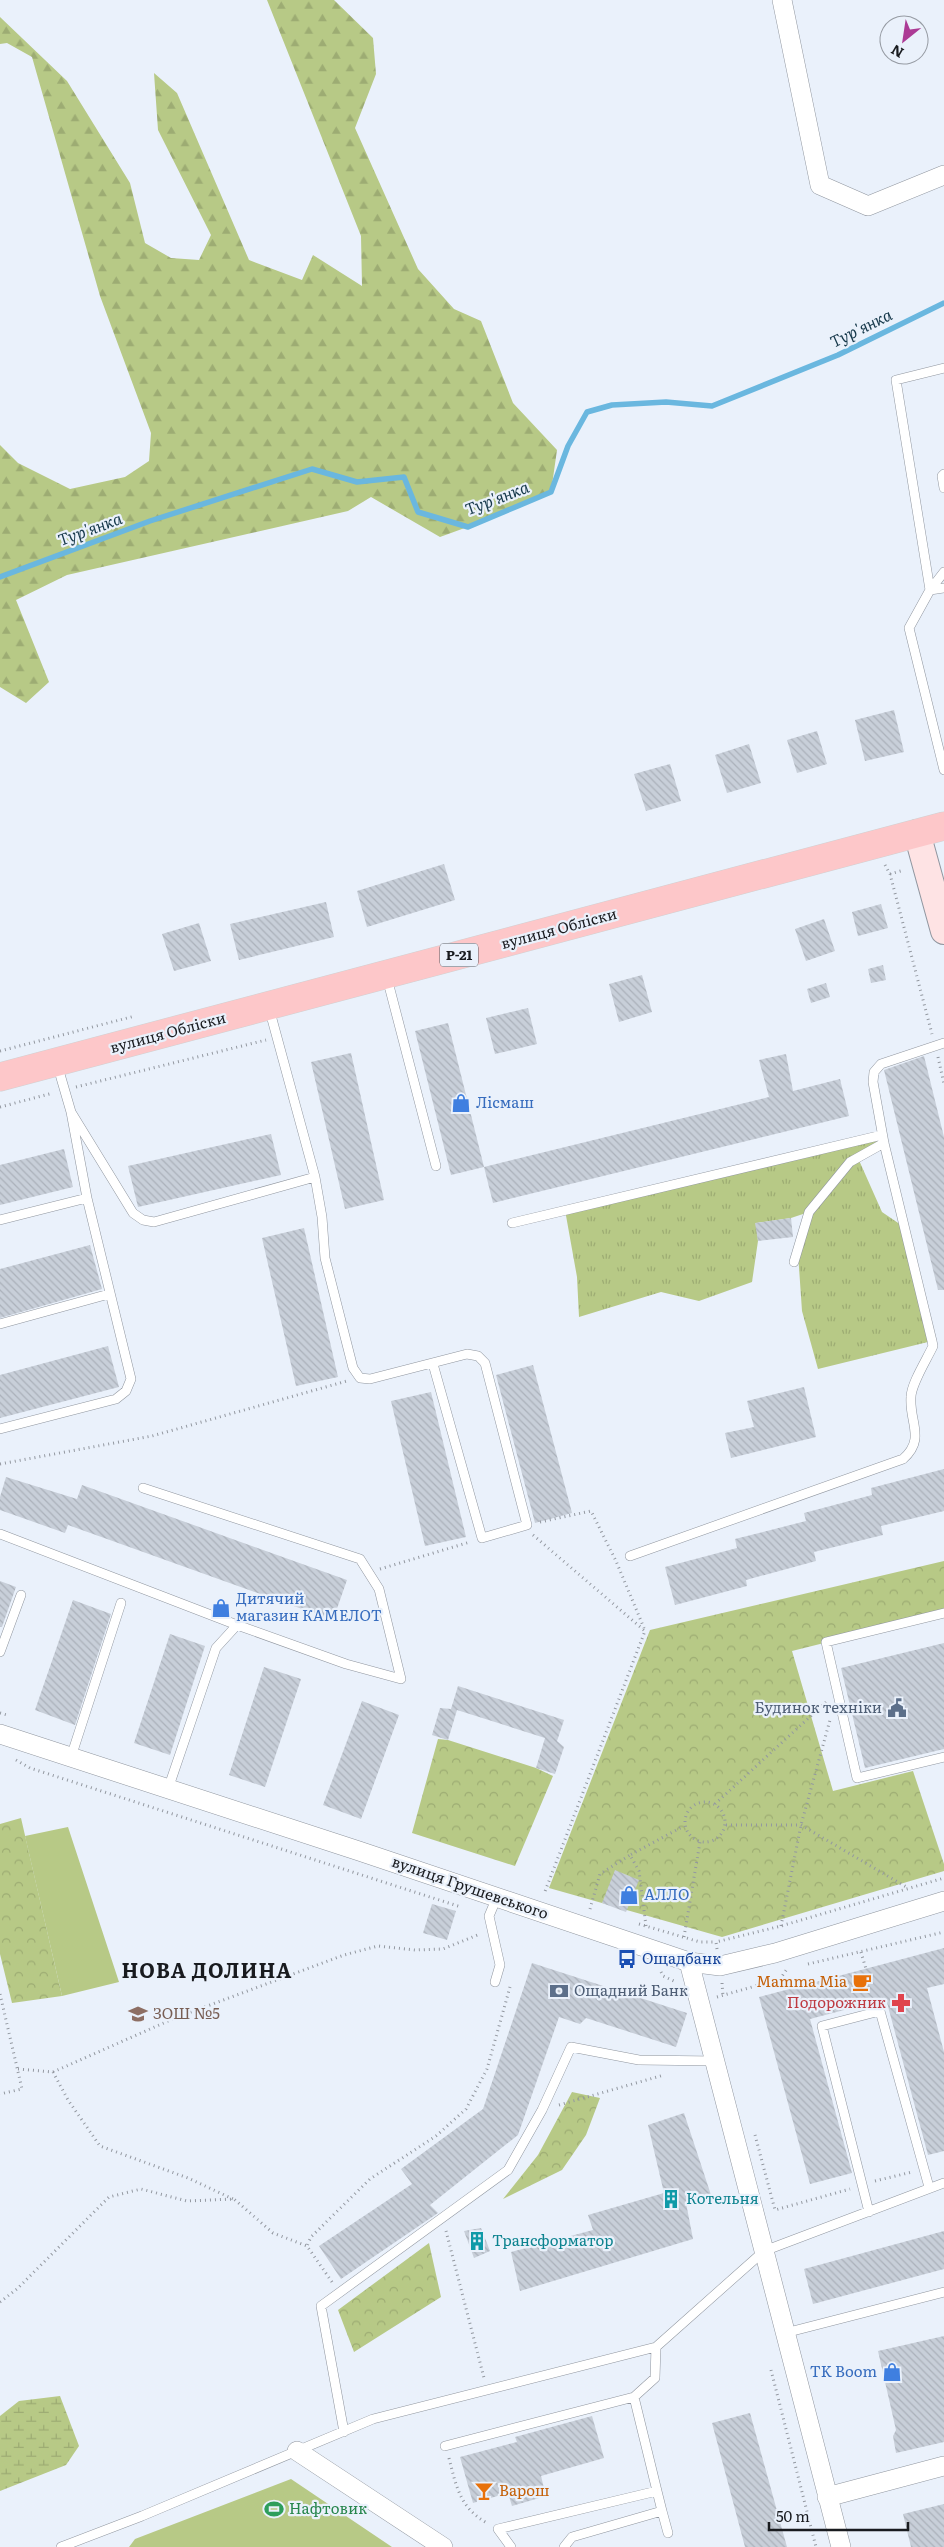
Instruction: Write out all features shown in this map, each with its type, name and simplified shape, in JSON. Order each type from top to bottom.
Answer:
[{"type":"main road","name":"вулиця Обліски","points":[[0,1077],[944,826]]},
{"type":"main road","points":[[917,833],[944,931]]},
{"type":"street","points":[[782,0],[820,185],[868,206],[944,175]]},
{"type":"street","name":"вулиця Грушевського","points":[[0,1734],[689,1962],[720,1966],[775,1953],[944,1902]]},
{"type":"street","points":[[689,1962],[840,2547]]},
{"type":"street","points":[[297,2451],[443,2547]]},
{"type":"street","points":[[827,2497],[944,2466]]},
{"type":"lane","points":[[930,590],[896,380],[944,368]]},
{"type":"lane","points":[[944,474],[942,476],[944,488]]},
{"type":"lane","points":[[944,572],[930,590],[909,628],[944,770]]},
{"type":"lane","points":[[930,590],[944,588]]},
{"type":"lane","points":[[386,975],[436,1166]]},
{"type":"lane","points":[[268,1006],[315,1178],[322,1217],[325,1258],[353,1368],[360,1378],[370,1379],[467,1354],[478,1356],[485,1363],[527,1525],[482,1538],[433,1364]]},
{"type":"lane","points":[[630,1556],[903,1459],[912,1451],[916,1440],[910,1396],[933,1346],[883,1139],[873,1082],[874,1072],[881,1064],[940,1045]]},
{"type":"lane","points":[[0,1429],[116,1399],[126,1391],[131,1379],[87,1198],[71,1112],[57,1062]]},
{"type":"lane","points":[[71,1112],[133,1213],[143,1220],[154,1222],[315,1178]]},
{"type":"lane","points":[[512,1223],[883,1139]]},
{"type":"lane","points":[[794,1262],[809,1212],[850,1162],[883,1139]]},
{"type":"lane","points":[[0,1220],[87,1198]]},
{"type":"lane","points":[[0,1324],[109,1294]]},
{"type":"lane","points":[[0,1534],[237,1625],[346,1664],[401,1679],[379,1589],[360,1559],[143,1488]]},
{"type":"lane","points":[[0,1652],[21,1595]]},
{"type":"lane","points":[[71,1757],[121,1603]]},
{"type":"lane","points":[[944,1613],[826,1642],[857,1778],[944,1757]]},
{"type":"lane","points":[[168,1789],[216,1648],[237,1625]]},
{"type":"lane","points":[[495,1982],[500,1965],[490,1916],[497,1897]]},
{"type":"lane","points":[[869,2212],[822,2026],[880,2011],[929,2187]]},
{"type":"lane","points":[[344,2432],[321,2306],[508,2170],[542,2110],[571,2047],[639,2060],[715,2061]]},
{"type":"lane","points":[[61,2547],[142,2516],[373,2419],[656,2347],[764,2251],[944,2182]]},
{"type":"lane","points":[[785,2332],[944,2292]]},
{"type":"lane","points":[[447,2450],[634,2397],[656,2378],[656,2347]]},
{"type":"lane","points":[[634,2397],[668,2533]]},
{"type":"lane","points":[[512,2547],[498,2529],[658,2491]]},
{"type":"lane","points":[[564,2547],[572,2537],[662,2511]]},
{"type":"path","points":[[884,863],[890,874],[940,1045],[944,1084]]},
{"type":"path","points":[[0,1107],[65,1089],[277,1038]]},
{"type":"path","points":[[0,1464],[152,1436],[360,1378]]},
{"type":"path","points":[[522,1526],[591,1510],[616,1561],[644,1630],[543,1894]]},
{"type":"path","points":[[522,1526],[644,1630]]},
{"type":"path","points":[[368,1573],[482,1538]]},
{"type":"path","points":[[715,1804],[837,1691]]},
{"type":"path","points":[[781,1926],[801,1825],[837,1691]]},
{"type":"path","points":[[704,1801],[715,1804],[724,1813],[726,1825],[717,1840],[708,1843],[700,1842],[690,1836],[684,1826],[685,1815],[693,1805],[704,1801]]},
{"type":"path","points":[[726,1825],[801,1825],[908,1888]]},
{"type":"path","points":[[590,1909],[600,1874],[630,1855],[684,1826]]},
{"type":"path","points":[[684,1937],[700,1842]]},
{"type":"path","points":[[630,1855],[639,1871],[646,1926]]},
{"type":"path","points":[[18,2069],[53,2072],[175,2018],[344,1954],[378,1946],[415,1950],[443,1949],[492,1928]]},
{"type":"path","points":[[861,1952],[866,1968]]},
{"type":"path","points":[[307,2246],[311,2237],[370,2179],[436,2136],[466,2109],[487,2069],[510,1987]]},
{"type":"path","points":[[0,1994],[22,2089],[0,2094]]},
{"type":"path","points":[[53,2072],[68,2100],[100,2146],[188,2178],[234,2200],[273,2233],[307,2246],[340,2293]]},
{"type":"path","points":[[542,2110],[669,2074]]},
{"type":"path","points":[[753,2130],[760,2148],[775,2210],[919,2170]]},
{"type":"path","points":[[0,2302],[17,2289],[109,2197],[141,2189],[187,2201],[234,2200]]},
{"type":"path","points":[[442,2219],[488,2391]]},
{"type":"path","points":[[771,2370],[816,2547]]},
{"type":"path","points":[[447,2450],[458,2491],[474,2515],[498,2529]]},
{"type":"green space","points":[[267,0],[334,0],[373,38],[376,74],[355,128],[418,269],[454,309],[481,321],[513,403],[557,450],[551,492],[503,514],[440,537],[371,497],[348,511],[67,575],[16,600],[49,682],[26,703],[0,687],[0,445],[18,463],[70,489],[125,477],[149,461],[151,433],[100,296],[32,57],[7,43],[0,44],[0,17],[67,81],[130,183],[145,243],[171,258],[199,260],[211,235],[158,130],[154,73],[177,93],[249,260],[302,280],[313,255],[362,286],[361,236]]},
{"type":"green space","points":[[882,1135],[884,1143],[858,1158],[882,1212],[904,1227],[932,1341],[818,1369],[802,1311],[798,1253],[809,1212],[791,1218],[756,1223],[758,1241],[752,1282],[699,1301],[661,1292],[579,1317],[577,1277],[565,1210]]},
{"type":"green space","points":[[944,1561],[944,1613],[792,1651],[833,1791],[913,1771],[944,1864],[944,1871],[722,1937],[549,1888],[650,1630]]},
{"type":"green space","points":[[438,1739],[448,1740],[536,1768],[553,1776],[515,1866],[412,1833]]},
{"type":"green space","points":[[21,1818],[62,1996],[12,2003],[0,1954],[0,1824]]},
{"type":"green space","points":[[68,1827],[119,1982],[62,1996],[25,1836]]},
{"type":"green space","points":[[572,2092],[600,2098],[586,2135],[562,2170],[503,2199],[538,2155]]},
{"type":"green space","points":[[429,2243],[441,2297],[354,2352],[338,2310]]},
{"type":"green space","points":[[60,2396],[79,2446],[66,2465],[0,2491],[0,2416],[19,2401]]},
{"type":"green space","name":"Нафтовик","points":[[291,2479],[392,2547],[129,2547],[135,2539]]},
{"type":"building","points":[[894,710],[904,752],[865,761],[855,720]]},
{"type":"building","points":[[817,731],[827,764],[797,773],[787,740]]},
{"type":"building","points":[[749,744],[761,783],[727,793],[715,755]]},
{"type":"building","points":[[670,764],[681,801],[646,811],[634,774]]},
{"type":"building","points":[[444,864],[455,900],[367,927],[357,891]]},
{"type":"building","points":[[326,902],[334,937],[239,960],[230,924]]},
{"type":"building","points":[[881,904],[888,928],[858,936],[852,912]]},
{"type":"building","points":[[824,919],[835,951],[806,961],[795,929]]},
{"type":"building","points":[[199,923],[211,961],[174,971],[162,934]]},
{"type":"building","points":[[883,965],[886,980],[871,983],[868,969]]},
{"type":"building","points":[[642,975],[652,1012],[619,1022],[609,984]]},
{"type":"building","points":[[826,983],[830,997],[811,1003],[807,989]]},
{"type":"building","points":[[528,1008],[537,1044],[495,1054],[486,1018]]},
{"type":"building","points":[[448,1023],[484,1167],[451,1175],[415,1031]]},
{"type":"building","points":[[351,1053],[384,1200],[345,1209],[311,1062]]},
{"type":"building","points":[[786,1054],[793,1091],[840,1079],[849,1116],[493,1203],[484,1167],[769,1097],[759,1060]]},
{"type":"building","points":[[924,1056],[944,1137],[944,1290],[938,1290],[884,1070]]},
{"type":"building","points":[[271,1134],[281,1175],[138,1207],[128,1166]]},
{"type":"building","points":[[64,1149],[73,1187],[0,1205],[0,1165]]},
{"type":"building","points":[[791,1218],[793,1237],[758,1241],[755,1223]]},
{"type":"building","points":[[304,1228],[338,1377],[296,1386],[262,1238]]},
{"type":"building","points":[[90,1245],[102,1289],[0,1318],[0,1269]]},
{"type":"building","points":[[108,1346],[119,1387],[0,1418],[0,1375]]},
{"type":"building","points":[[533,1365],[572,1513],[535,1523],[496,1375]]},
{"type":"building","points":[[804,1387],[816,1437],[731,1458],[725,1433],[754,1427],[747,1401]]},
{"type":"building","points":[[431,1392],[466,1537],[425,1546],[391,1401]]},
{"type":"building","points":[[944,1469],[944,1511],[881,1526],[883,1535],[814,1552],[816,1561],[746,1580],[747,1586],[675,1605],[665,1567],[737,1548],[735,1539],[806,1521],[804,1513],[872,1495],[871,1488]]},
{"type":"building","points":[[6,1477],[77,1499],[82,1485],[347,1580],[333,1620],[68,1525],[65,1533],[0,1510],[0,1497]]},
{"type":"building","points":[[0,1581],[16,1587],[2,1627],[0,1627]]},
{"type":"building","points":[[73,1600],[111,1614],[75,1725],[35,1710]]},
{"type":"building","points":[[170,1634],[205,1646],[170,1755],[134,1743]]},
{"type":"building","name":"Будинок техніки","points":[[944,1643],[944,1749],[865,1768],[841,1668]]},
{"type":"building","points":[[264,1667],[301,1679],[265,1787],[229,1775]]},
{"type":"building","points":[[458,1686],[564,1720],[557,1741],[564,1747],[555,1774],[536,1768],[545,1738],[457,1710],[448,1740],[432,1735],[440,1708],[451,1709]]},
{"type":"building","points":[[362,1701],[399,1715],[361,1819],[323,1805]]},
{"type":"building","points":[[615,1870],[639,1880],[626,1912],[602,1903]]},
{"type":"building","points":[[432,1904],[456,1911],[447,1940],[423,1933]]},
{"type":"building","points":[[944,1948],[944,1984],[927,1988],[944,2052],[944,2151],[928,2155],[886,1999],[810,2019],[852,2173],[810,2184],[759,1997]]},
{"type":"building","points":[[532,1963],[687,2013],[676,2047],[586,2018],[580,2024],[559,2017],[518,2135],[430,2205],[438,2213],[341,2279],[319,2246],[412,2184],[401,2169],[483,2109]]},
{"type":"building","name":"Котельня","points":[[684,2113],[711,2195],[686,2203],[693,2239],[520,2291],[511,2252],[593,2230],[588,2215],[664,2193],[648,2125]]},
{"type":"building","name":"Трансформатор","points":[[481,2228],[490,2251],[474,2258],[464,2231]]},
{"type":"building","points":[[944,2231],[944,2269],[813,2304],[804,2269]]},
{"type":"building","points":[[944,2336],[944,2442],[896,2453],[893,2436],[896,2430],[878,2351]]},
{"type":"building","points":[[750,2413],[787,2547],[745,2547],[712,2423]]},
{"type":"building","points":[[592,2416],[604,2458],[541,2476],[546,2496],[512,2506],[508,2493],[473,2503],[460,2457],[517,2442],[515,2437]]},
{"type":"building","points":[[944,2504],[944,2547],[911,2547],[903,2514]]},
{"type":"waterway","name":"Тур'янка","points":[[0,577],[150,521],[312,469],[357,482],[404,477],[418,512],[468,527],[551,492],[568,446],[587,412],[612,405],[666,402],[712,406],[838,355],[944,303]]},
{"type":"place","name":"Лісмаш","points":[[461,1103]]},
{"type":"place","name":"Дитячий магазин КАМЕЛОТ","points":[[221,1608]]},
{"type":"place","name":"Будинок техніки","points":[[897,1708]]},
{"type":"place","name":"АЛЛО","points":[[629,1895]]},
{"type":"place","name":"Ощадбанк","points":[[627,1959]]},
{"type":"place","name":"Mamma Mia","points":[[862,1982]]},
{"type":"place","name":"Ощадний Банк","points":[[559,1991]]},
{"type":"place","name":"Подорожник","points":[[901,2003]]},
{"type":"place","name":"ЗОШ №5","points":[[138,2014]]},
{"type":"place","name":"Котельня","points":[[671,2199]]},
{"type":"place","name":"Трансформатор","points":[[477,2241]]},
{"type":"place","name":"TK Boom","points":[[892,2372]]},
{"type":"place","name":"Варош","points":[[484,2491]]},
{"type":"place","name":"Нафтовик","points":[[274,2509]]},
{"type":"district","name":"НОВА ДОЛИНА","points":[[207,1971]]}]
